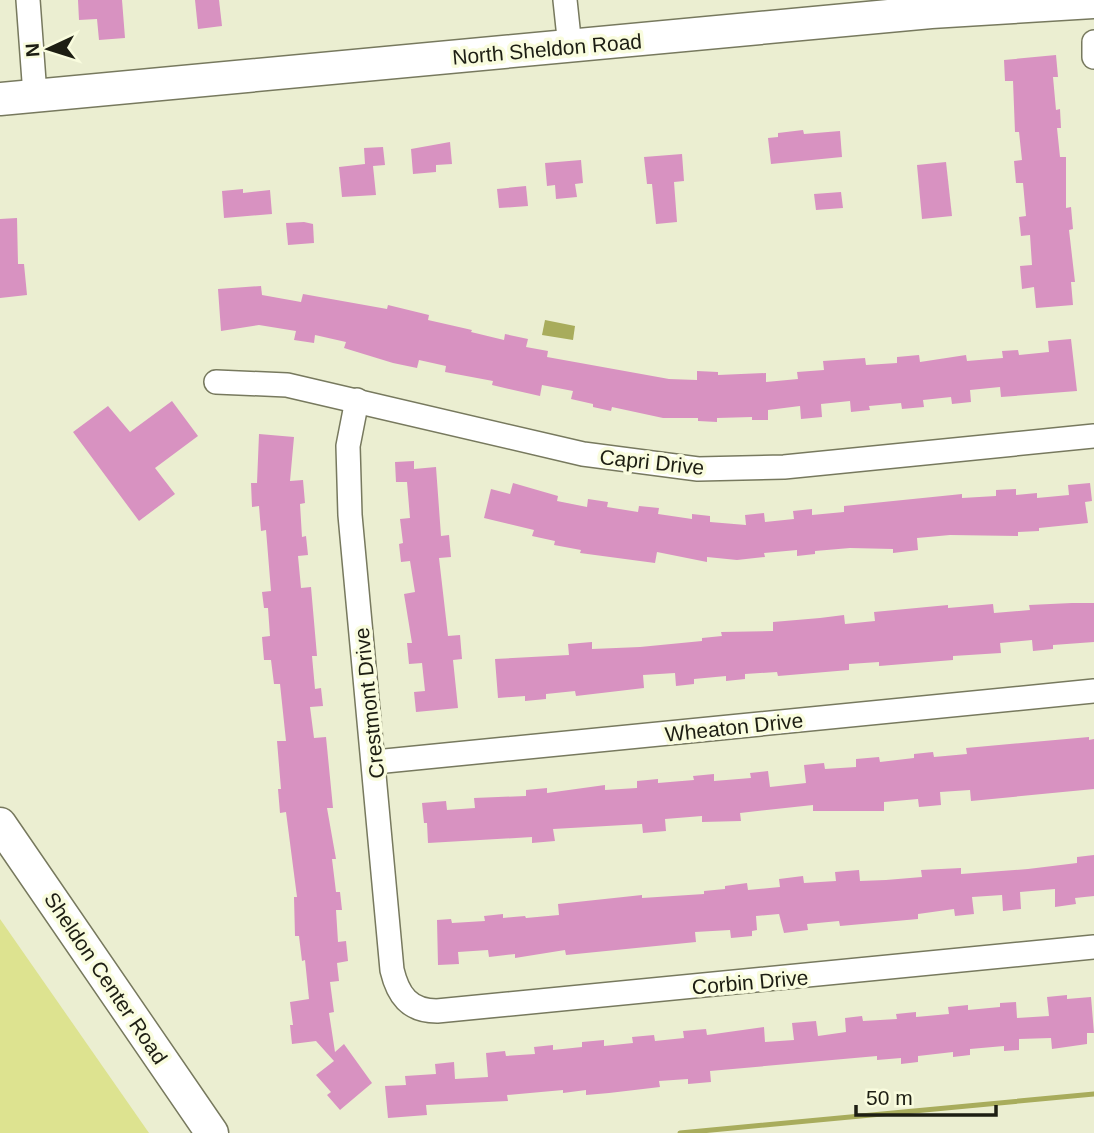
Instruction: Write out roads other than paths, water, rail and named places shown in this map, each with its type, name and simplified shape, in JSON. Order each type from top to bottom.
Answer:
[{"type":"street","points":[[28,0],[35,95]]},
{"type":"street","points":[[565,0],[570,47]]},
{"type":"street","name":"North Sheldon Road","points":[[0,99],[931,12],[1094,2]]},
{"type":"street","points":[[1094,42],[1094,57]]},
{"type":"street","name":"Capri Drive","points":[[216,382],[287,385],[583,454],[698,469],[784,467],[1094,436]]},
{"type":"street","name":"Crestmont Drive","points":[[357,400],[348,446],[348,494],[375,762],[392,970],[396,987],[408,1003]]},
{"type":"street","name":"Wheaton Drive","points":[[375,762],[1094,691]]},
{"type":"street","name":"Sheldon Center Road","points":[[0,824],[212,1133]]},
{"type":"street","name":"Corbin Drive","points":[[408,1003],[427,1011],[437,1011],[1094,947]]},
{"type":"waterway","points":[[680,1133],[1094,1094]]}]
